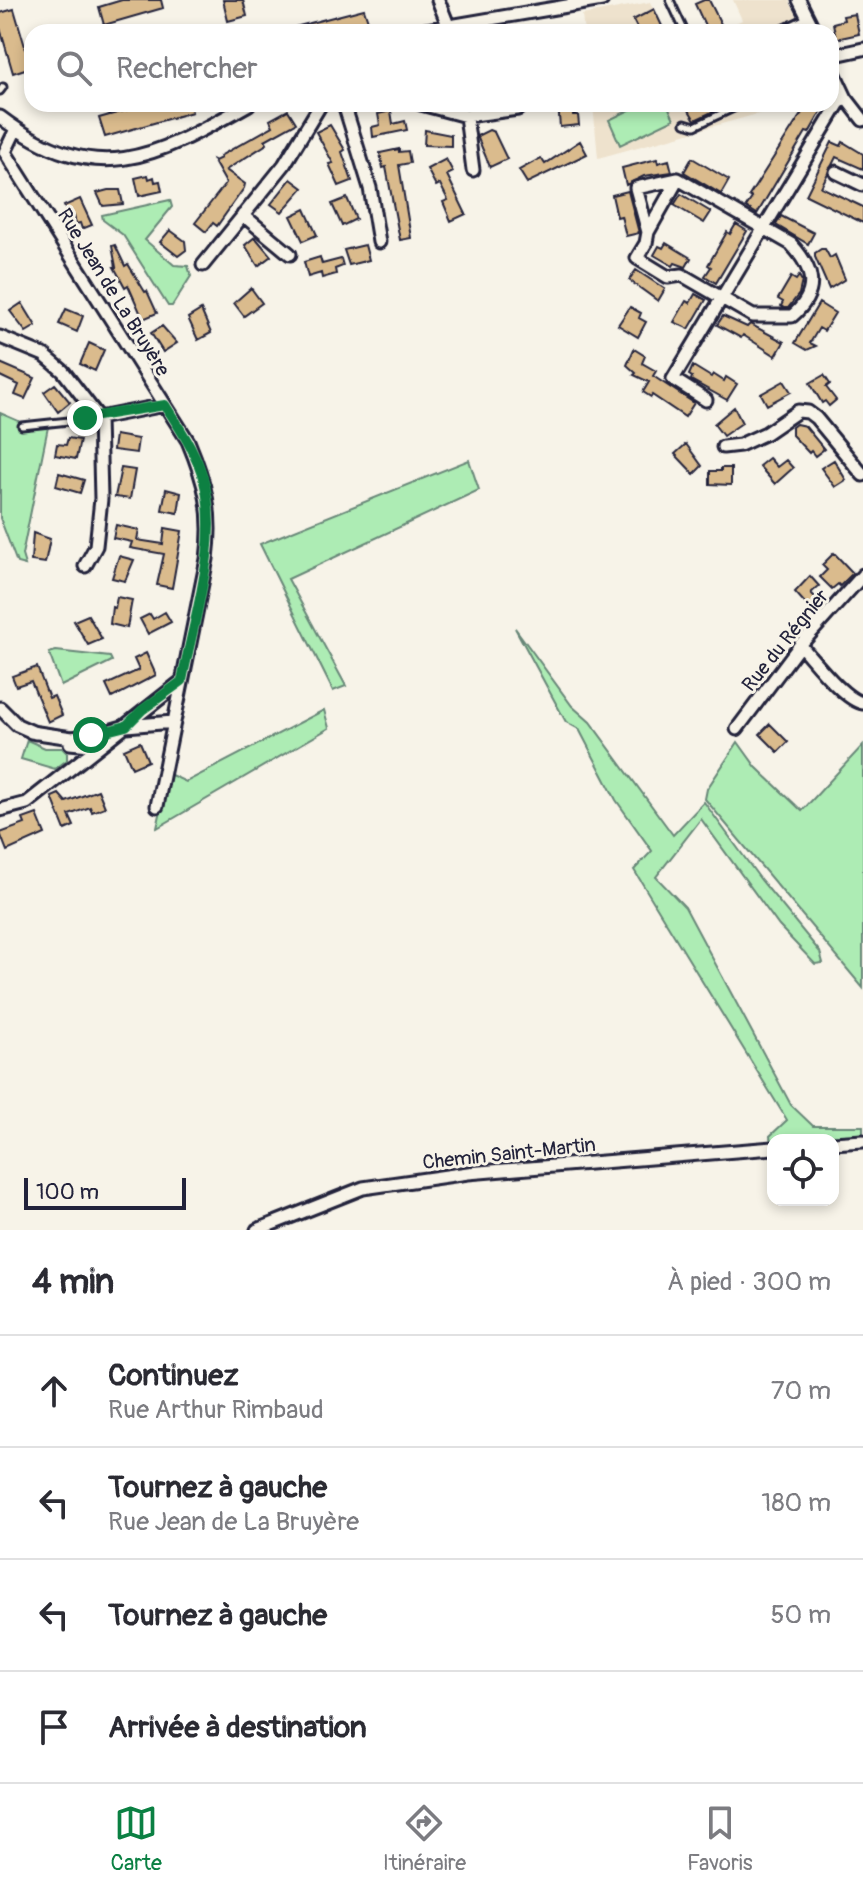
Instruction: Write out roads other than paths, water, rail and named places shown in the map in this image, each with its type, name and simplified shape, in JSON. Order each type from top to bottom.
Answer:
[{"type":"street","points":[[438,0],[448,24]]},
{"type":"street","points":[[453,24],[574,2],[602,0]]},
{"type":"street","points":[[799,0],[811,24]]},
{"type":"street","points":[[839,54],[863,49]]},
{"type":"street","points":[[839,83],[863,120]]},
{"type":"street","points":[[839,103],[846,98]]},
{"type":"street","points":[[0,117],[39,143],[68,155],[100,160],[154,153],[181,142],[235,112]]},
{"type":"street","points":[[203,265],[284,165],[316,112]]},
{"type":"street","points":[[346,112],[370,188],[379,242]]},
{"type":"street","points":[[451,112],[466,116],[496,112]]},
{"type":"street","points":[[706,400],[673,379],[833,112]]},
{"type":"street","points":[[466,116],[473,170]]},
{"type":"street","name":"Rue Jean de La Bruyère","points":[[16,129],[5,152],[188,441],[203,478],[211,529],[157,806]]},
{"type":"street","points":[[836,172],[863,185]]},
{"type":"street","points":[[648,232],[636,188],[678,179],[791,244],[812,277],[813,285],[799,311],[792,316],[753,316],[682,275],[668,277],[637,258],[678,179]]},
{"type":"street","points":[[243,215],[290,254]]},
{"type":"street","points":[[0,337],[44,355],[63,371],[99,418],[101,499],[96,546],[85,566]]},
{"type":"street","points":[[99,418],[165,405]]},
{"type":"street","points":[[723,447],[740,445],[766,433],[798,411],[808,412],[863,475]]},
{"type":"street","name":"Rue du Régnier","points":[[737,729],[800,645],[863,575]]},
{"type":"street","points":[[800,645],[845,692],[858,703],[863,703]]},
{"type":"street","points":[[0,810],[27,803],[92,744],[126,726],[142,710],[182,681]]},
{"type":"street","points":[[0,708],[17,725],[51,740],[92,744]]},
{"type":"street","points":[[126,726],[173,722]]},
{"type":"street","points":[[839,1143],[863,1141]]},
{"type":"street","name":"Chemin Saint-Martin","points":[[257,1230],[363,1188],[468,1173],[767,1148]]},
{"type":"lane","points":[[670,0],[681,24]]},
{"type":"lane","points":[[793,24],[807,17]]},
{"type":"lane","points":[[685,123],[695,126],[725,112]]},
{"type":"lane","points":[[22,426],[99,418]]}]
